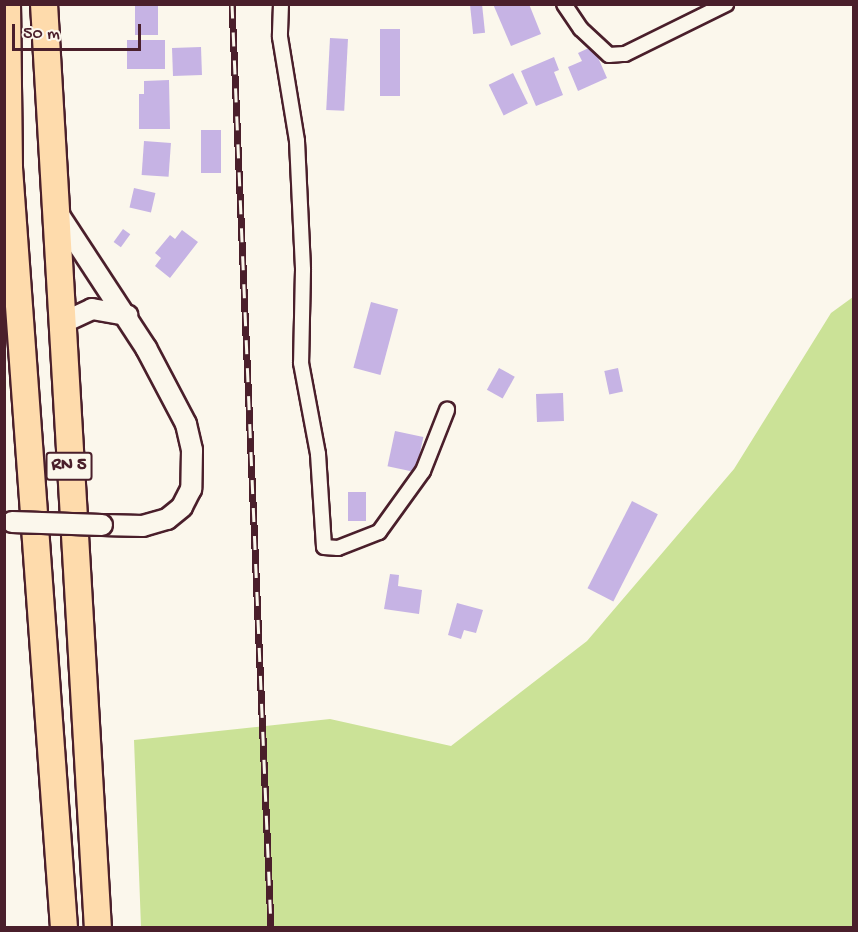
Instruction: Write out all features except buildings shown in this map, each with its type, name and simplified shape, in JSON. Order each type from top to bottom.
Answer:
[{"type":"highway","name":"RN 5","points":[[7,4],[7,179],[11,262],[64,927]]},
{"type":"highway","name":"RN 5","points":[[44,4],[60,324],[98,927]]},
{"type":"main road","points":[[8,521],[143,526],[167,519],[182,507],[193,471],[186,424],[127,315],[56,209]]},
{"type":"main road","points":[[60,324],[92,309],[127,315]]},
{"type":"street","points":[[281,4],[280,37],[297,141],[303,270],[301,363],[318,454],[324,547],[338,548],[379,532],[423,471],[447,410]]},
{"type":"street","points":[[564,4],[581,29],[609,55],[625,54],[726,4]]},
{"type":"green space","points":[[853,297],[853,927],[141,927],[134,740],[330,719],[451,746],[587,641],[734,469],[831,313]]},
{"type":"railway","points":[[232,4],[271,928]]}]
